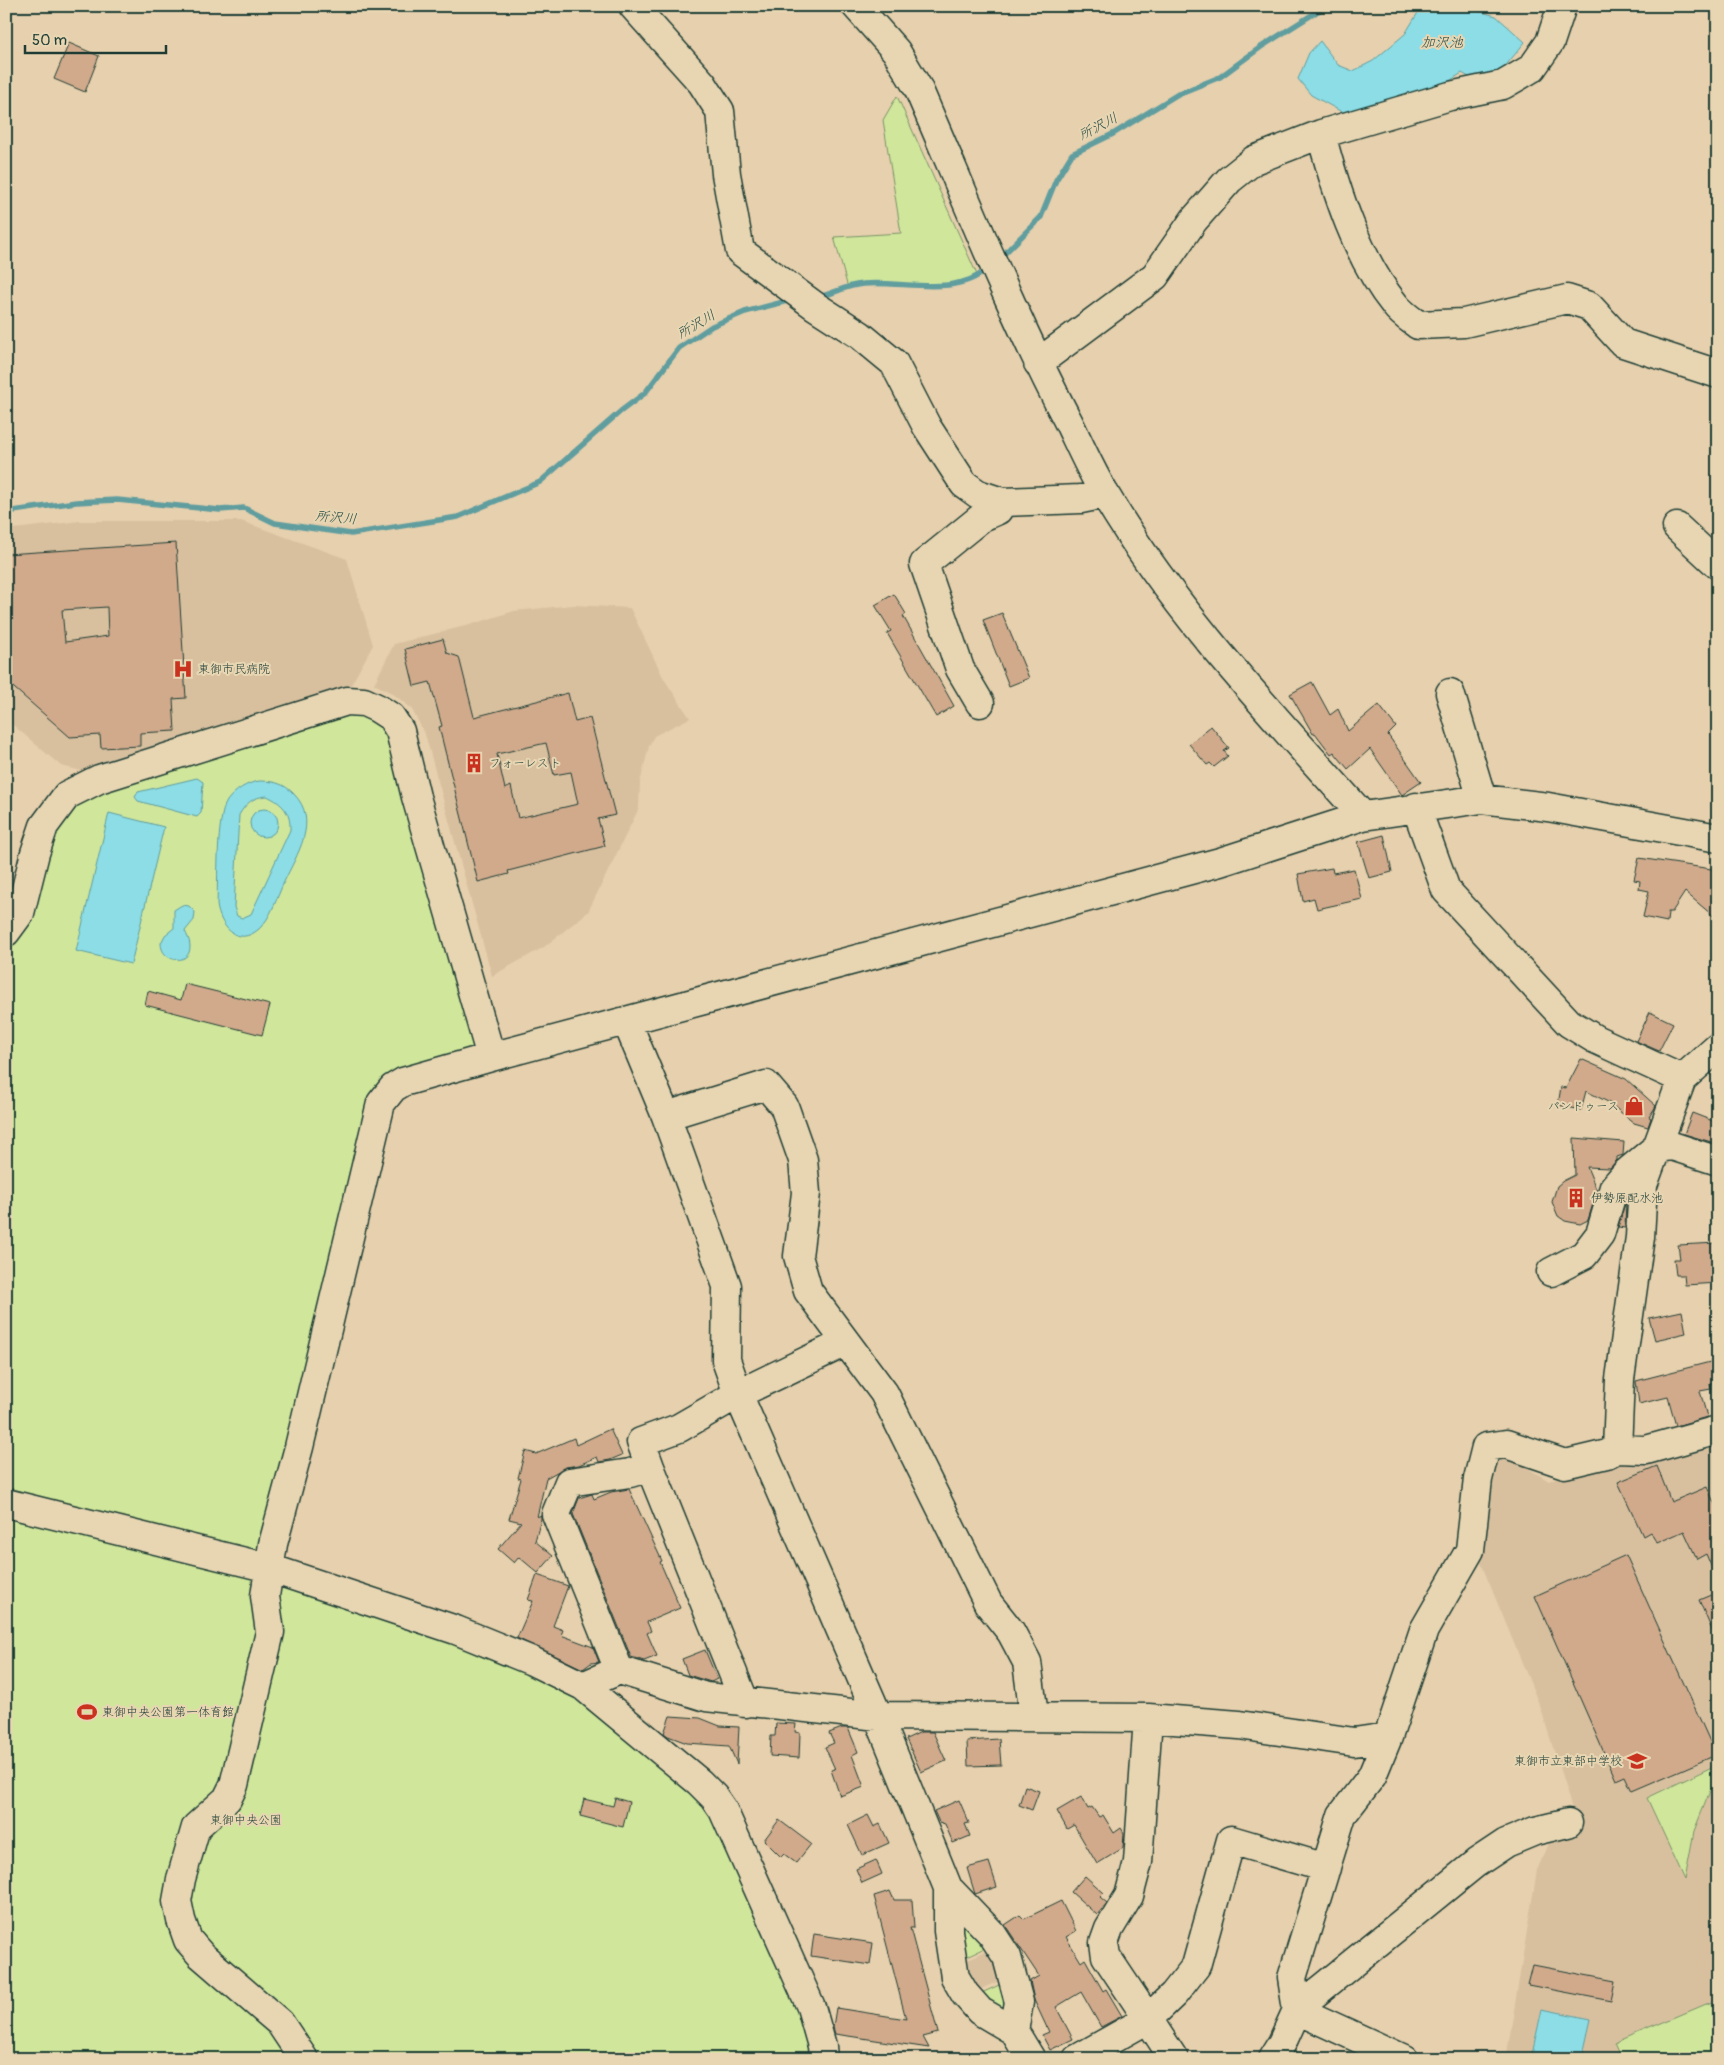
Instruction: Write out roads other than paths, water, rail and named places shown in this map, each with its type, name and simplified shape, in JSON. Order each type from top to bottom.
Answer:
[{"type":"street","points":[[633,6],[702,83],[720,111],[726,174],[740,252],[815,306],[860,334],[894,363],[927,427],[964,484],[978,494],[1002,502],[1081,499],[1105,494]]},
{"type":"street","points":[[856,6],[896,51],[918,88],[988,253],[1038,363],[1105,494],[1151,566],[1196,624],[1258,698],[1363,816]]},
{"type":"street","points":[[1038,363],[1155,276],[1194,220],[1229,180],[1254,160],[1321,134],[1450,96],[1503,85],[1532,68],[1550,42],[1562,6]]},
{"type":"street","points":[[1321,134],[1336,191],[1372,269],[1395,306],[1418,325],[1464,323],[1566,299],[1589,306],[1623,343],[1718,374]]},
{"type":"street","points":[[980,703],[960,669],[924,564],[982,517],[998,510],[1002,502]]},
{"type":"street","points":[[1677,528],[1718,565]]},
{"type":"street","points":[[1450,693],[1482,800]]},
{"type":"street","points":[[6,932],[20,913],[44,826],[67,795],[99,779],[342,703],[364,702],[390,717],[400,731],[416,796],[490,1058]]},
{"type":"street","points":[[304,2059],[280,2023],[201,1955],[188,1940],[177,1901],[181,1879],[196,1827],[227,1799],[234,1785],[270,1632],[265,1596],[269,1568],[381,1103],[393,1088],[403,1082],[490,1058],[1220,862],[1363,816],[1416,807],[1482,800],[1548,807],[1718,838]]},
{"type":"street","points":[[1416,807],[1446,890],[1569,1023],[1595,1038],[1682,1079]]},
{"type":"street","points":[[627,1022],[666,1116],[728,1286],[726,1360],[738,1394],[878,1716],[948,1888],[987,1928],[1007,1957],[1019,2002],[1014,2031]]},
{"type":"street","points":[[1617,1449],[1620,1379],[1640,1237],[1642,1185],[1682,1079],[1718,1047]]},
{"type":"street","points":[[666,1116],[766,1085],[784,1106],[803,1160],[806,1193],[800,1227],[798,1256],[808,1291],[884,1393],[988,1603],[1011,1632],[1027,1662],[1034,1716]]},
{"type":"street","points":[[1551,1272],[1584,1255],[1600,1234],[1614,1188],[1626,1173],[1656,1148],[1672,1146],[1718,1161]]},
{"type":"street","points":[[745,1703],[641,1442],[679,1428],[738,1394],[846,1342]]},
{"type":"street","points":[[1272,2059],[1282,2043],[1296,2004],[1292,1978],[1342,1815],[1372,1776],[1388,1737],[1424,1630],[1470,1550],[1478,1479],[1486,1447],[1506,1444],[1565,1464],[1607,1454],[1617,1449],[1646,1450],[1718,1430]]},
{"type":"street","points":[[619,1670],[556,1514],[569,1482],[630,1473],[650,1467]]},
{"type":"street","points":[[6,1503],[269,1568],[456,1630],[532,1661],[583,1686],[699,1782],[714,1797],[723,1810],[811,2007],[822,2046],[823,2059]]},
{"type":"street","points":[[583,1686],[619,1670],[706,1697],[745,1703],[878,1716],[1148,1718],[1239,1724],[1354,1742],[1388,1737]]},
{"type":"street","points":[[1148,1718],[1138,1862],[1129,1896],[1108,1929],[1104,1943],[1106,1956],[1174,2059]]},
{"type":"street","points":[[1296,2004],[1312,1996],[1476,1864],[1506,1843],[1535,1831],[1568,1823]]},
{"type":"street","points":[[1077,2059],[1148,2019],[1174,1994],[1196,1966],[1231,1840],[1326,1868]]},
{"type":"street","points":[[948,1888],[948,1931],[955,1976],[965,1994],[980,2011],[1014,2031],[1031,2059]]},
{"type":"street","points":[[1296,2004],[1404,2059]]},
{"type":"water","name":"加沢池","points":[[1422,6],[1473,6],[1478,11],[1496,16],[1525,42],[1494,80],[1474,80],[1462,73],[1429,94],[1342,112],[1311,95],[1298,79],[1309,53],[1320,41],[1338,65],[1353,71],[1373,61],[1405,34]]},
{"type":"water","points":[[197,778],[203,782],[201,813],[197,817],[138,801],[135,797],[138,792]]},
{"type":"water","points":[[255,782],[274,782],[290,790],[302,804],[306,826],[300,849],[270,913],[259,929],[244,936],[231,932],[226,927],[217,905],[219,836],[223,809],[227,801],[237,790]],"holes":[[[267,796],[281,805],[287,813],[290,830],[251,914],[242,918],[237,916],[234,907],[239,815],[244,807],[254,799]]]},
{"type":"water","points":[[264,809],[274,813],[278,823],[274,833],[264,837],[254,833],[250,823],[254,813]]},
{"type":"water","points":[[109,813],[164,827],[131,964],[76,951]]},
{"type":"water","points":[[182,905],[189,906],[195,912],[194,920],[185,931],[190,942],[189,952],[186,957],[181,959],[170,958],[162,950],[161,943],[165,935],[174,928],[174,910]]},
{"type":"water","points":[[1542,2009],[1591,2019],[1582,2059],[1531,2059]]},
{"type":"waterway","name":"所沢川","points":[[1000,258],[1041,217],[1056,180],[1072,154],[1113,134],[1178,94],[1220,77],[1261,47],[1326,6]]},
{"type":"waterway","name":"所沢川","points":[[818,297],[863,284],[928,286],[960,283],[974,278],[987,269]]},
{"type":"waterway","name":"所沢川","points":[[6,512],[76,502],[117,500],[220,510],[244,508],[275,523],[351,534],[458,517],[540,482],[621,411],[645,393],[679,348],[712,326],[745,312],[791,300]]},
{"type":"place","name":"東御市民病院","points":[[183,669]]},
{"type":"place","name":"フォーレスト","points":[[474,763]]},
{"type":"place","name":"パンドゥース","points":[[1634,1106]]},
{"type":"place","name":"伊勢原配水池","points":[[1576,1198]]},
{"type":"place","name":"東御中央公園第一体育館","points":[[87,1712]]},
{"type":"place","name":"東御市立東部中学校","points":[[1637,1761]]},
{"type":"park label","name":"東御中央公園","points":[[246,1820]]}]
